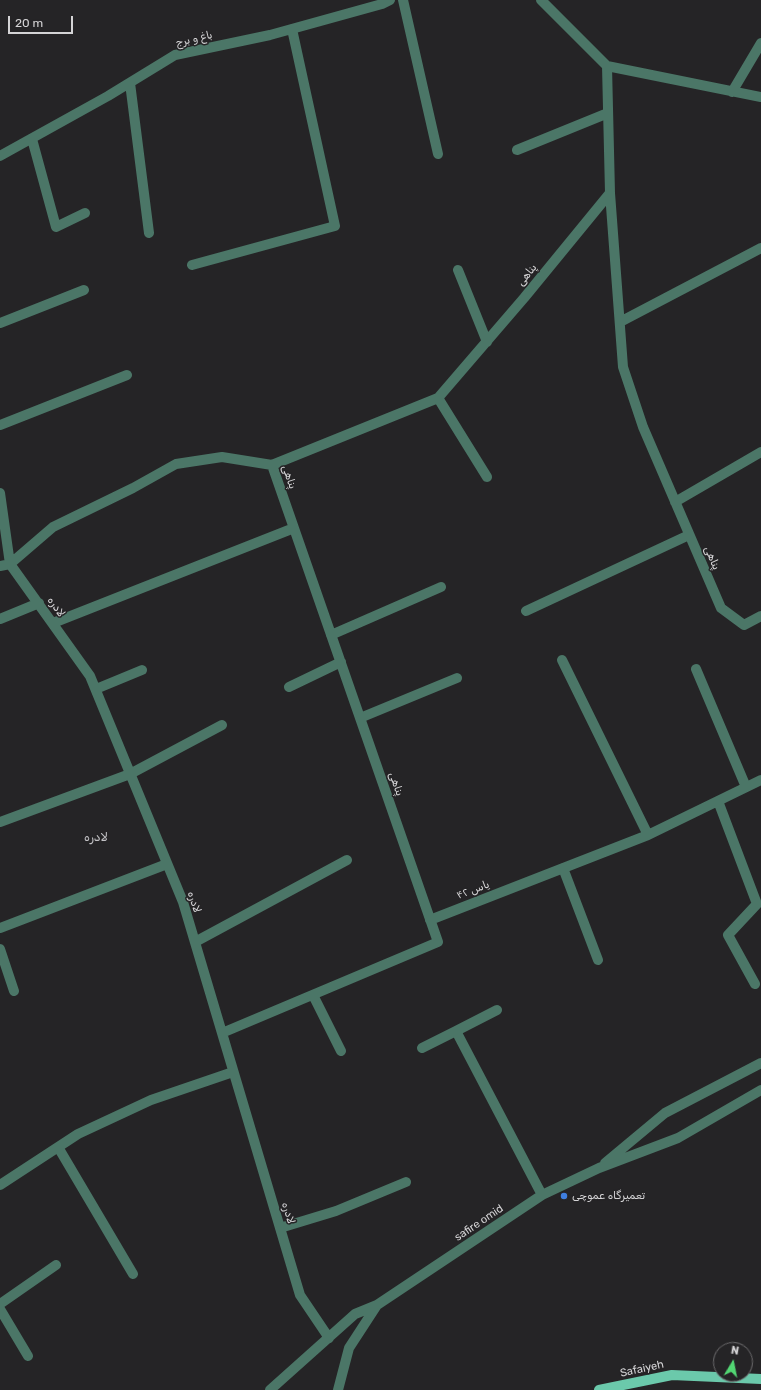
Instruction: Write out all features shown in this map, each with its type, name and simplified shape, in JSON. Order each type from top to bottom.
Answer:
[{"type":"main road","name":"Safaiyeh","points":[[599,1390],[672,1374],[761,1379]]},
{"type":"street","name":"باغ و برج","points":[[0,156],[130,83],[175,55],[270,35],[382,4],[390,0]]},
{"type":"street","points":[[403,0],[438,154]]},
{"type":"street","points":[[541,0],[607,66],[761,98]]},
{"type":"street","points":[[192,265],[335,226],[292,29]]},
{"type":"street","points":[[732,92],[761,43]]},
{"type":"street","name":"پناهی","points":[[607,66],[610,193],[623,367],[643,427],[720,608],[744,625],[761,616]]},
{"type":"street","points":[[130,83],[149,233]]},
{"type":"street","points":[[517,150],[608,113]]},
{"type":"street","points":[[32,139],[56,227],[85,213]]},
{"type":"street","name":"پناهی","points":[[430,920],[272,465],[438,398],[524,298],[610,193]]},
{"type":"street","points":[[620,322],[761,248]]},
{"type":"street","points":[[458,270],[487,342]]},
{"type":"street","points":[[0,323],[84,290]]},
{"type":"street","points":[[0,425],[127,375]]},
{"type":"street","points":[[438,398],[487,477]]},
{"type":"street","points":[[675,502],[761,452]]},
{"type":"street","points":[[0,566],[10,564],[53,527],[133,488],[176,464],[222,457],[272,465]]},
{"type":"street","name":"لادره","points":[[0,493],[10,564],[90,676],[183,902],[300,1295],[329,1338]]},
{"type":"street","points":[[53,623],[294,528]]},
{"type":"street","points":[[526,611],[690,535]]},
{"type":"street","points":[[331,635],[441,587]]},
{"type":"street","points":[[0,619],[39,603]]},
{"type":"street","points":[[562,660],[648,835]]},
{"type":"street","points":[[289,687],[341,662]]},
{"type":"street","points":[[696,669],[746,787]]},
{"type":"street","points":[[96,689],[142,670]]},
{"type":"street","points":[[360,718],[457,678]]},
{"type":"street","points":[[0,822],[130,774],[222,726]]},
{"type":"street","name":"یاس ۴۲","points":[[430,920],[648,835],[761,780]]},
{"type":"street","points":[[718,801],[757,904],[728,935],[755,984]]},
{"type":"street","points":[[194,942],[347,860]]},
{"type":"street","points":[[0,928],[167,864]]},
{"type":"street","points":[[563,868],[598,960]]},
{"type":"street","points":[[222,1033],[438,942],[430,920]]},
{"type":"street","points":[[0,949],[14,991]]},
{"type":"street","points":[[313,995],[341,1051]]},
{"type":"street","points":[[422,1048],[497,1010]]},
{"type":"street","points":[[456,1031],[542,1195]]},
{"type":"street","name":"safire omid","points":[[599,1168],[665,1113],[761,1063]]},
{"type":"street","points":[[0,1185],[78,1134],[151,1100],[233,1072]]},
{"type":"street","name":"safire omid","points":[[377,1305],[542,1195],[599,1168],[678,1138],[761,1090]]},
{"type":"street","points":[[58,1147],[133,1274]]},
{"type":"street","points":[[280,1228],[336,1211],[406,1182]]},
{"type":"street","points":[[0,1304],[56,1265]]},
{"type":"street","points":[[270,1390],[355,1314],[377,1305]]},
{"type":"street","points":[[338,1390],[350,1348],[377,1305]]},
{"type":"street","points":[[0,1309],[28,1356]]},
{"type":"place","name":"تعمیرگاه عموچی","points":[[564,1196]]},
{"type":"district","name":"لادره","points":[[96,838]]}]
